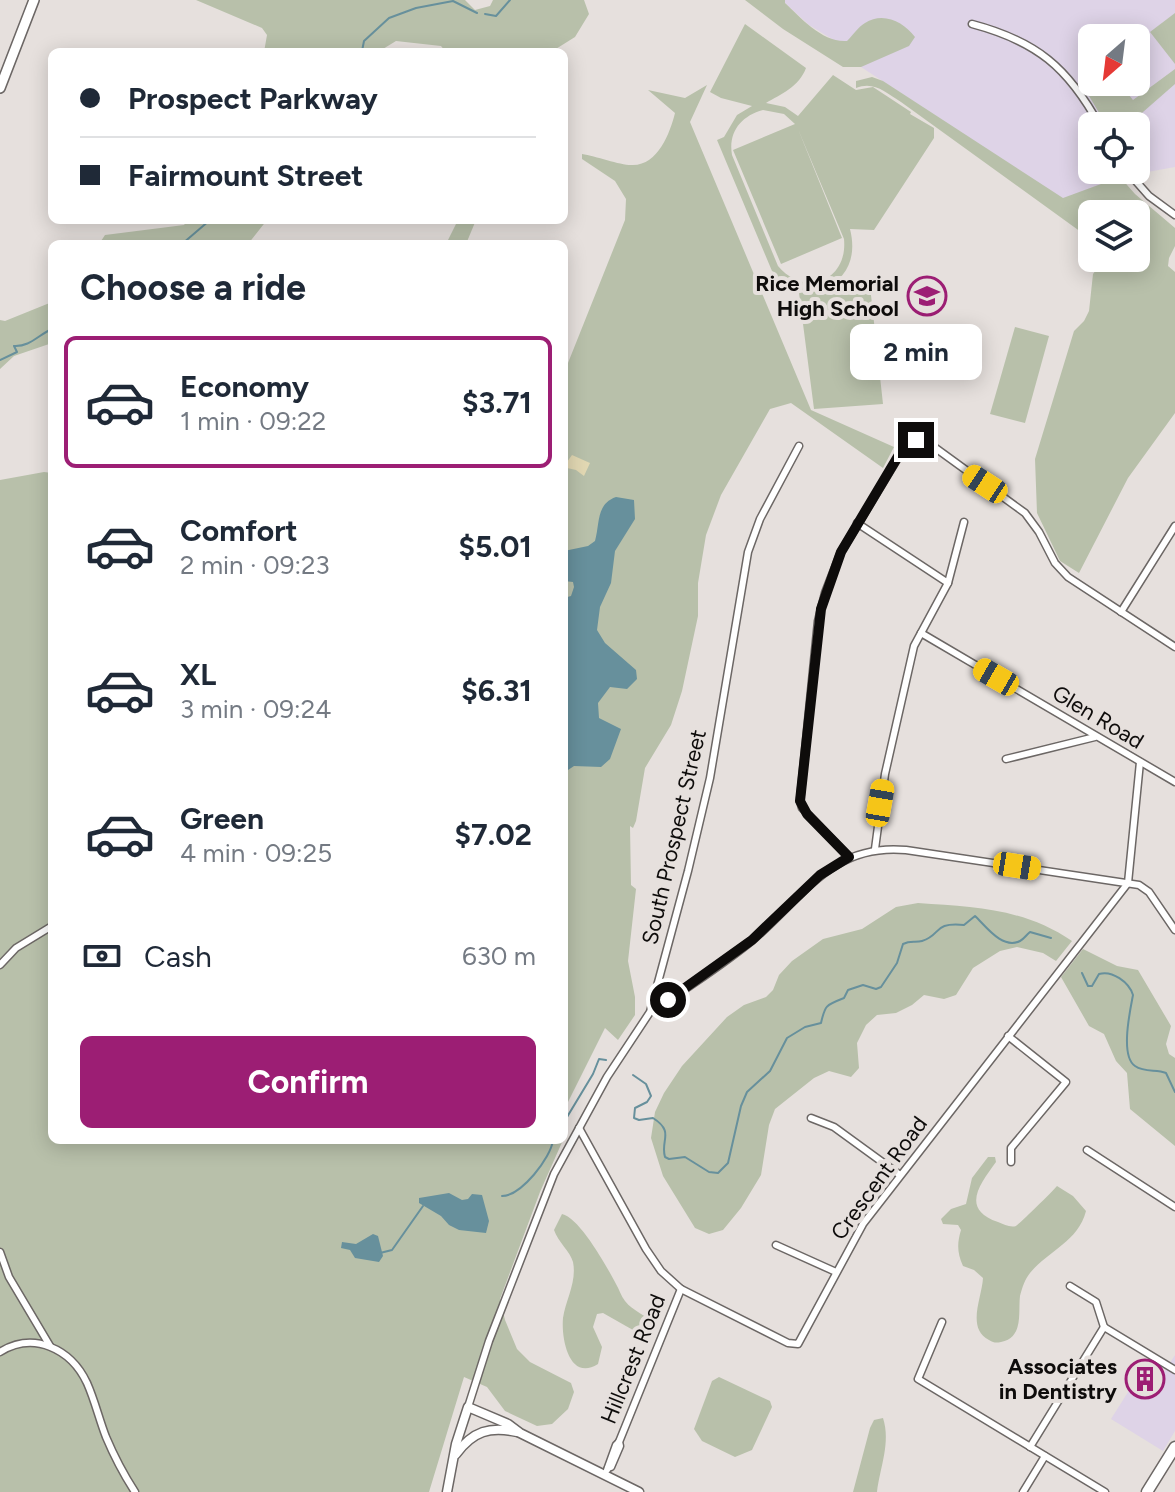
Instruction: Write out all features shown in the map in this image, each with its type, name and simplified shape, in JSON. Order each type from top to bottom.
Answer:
[{"type":"main road","points":[[0,88],[34,0]]},
{"type":"main road","points":[[1147,1492],[1175,1447]]},
{"type":"street","points":[[972,24],[1005,34],[1043,54],[1070,78],[1091,112]]},
{"type":"street","points":[[1138,184],[1175,215]]},
{"type":"street","points":[[849,857],[807,814],[800,801],[818,621],[841,552],[907,443],[916,440],[930,444],[1025,513],[1064,573],[1175,647]]},
{"type":"street","name":"South Prospect Street","points":[[447,1492],[468,1407],[489,1341],[554,1174],[607,1077],[646,1018],[688,871],[710,778],[748,552],[760,519],[799,446]]},
{"type":"street","points":[[875,849],[885,774],[914,646],[948,583],[964,522]]},
{"type":"street","points":[[857,523],[948,583]]},
{"type":"street","points":[[1121,612],[1175,526]]},
{"type":"street","name":"Glen Road","points":[[921,633],[1175,782]]},
{"type":"street","points":[[1006,759],[1097,736]]},
{"type":"street","points":[[1128,883],[1140,762]]},
{"type":"street","points":[[653,997],[666,1000],[674,997],[739,950],[820,875],[849,857],[875,849],[906,850],[1139,885],[1149,892],[1175,930]]},
{"type":"street","name":"Crescent Road","points":[[579,1128],[661,1271],[681,1289],[795,1345],[803,1339],[858,1230],[1128,883]]},
{"type":"street","points":[[0,965],[16,948],[48,928]]},
{"type":"street","points":[[1008,1036],[1066,1082],[1011,1148],[1011,1162]]},
{"type":"street","points":[[811,1118],[834,1127],[900,1175]]},
{"type":"street","points":[[1087,1150],[1175,1207]]},
{"type":"street","points":[[776,1245],[836,1272]]},
{"type":"street","points":[[0,1252],[9,1277],[50,1346]]},
{"type":"street","points":[[1070,1286],[1096,1302],[1104,1327],[1175,1370]]},
{"type":"street","name":"Hillcrest Road","points":[[606,1472],[615,1457],[681,1289]]},
{"type":"street","points":[[942,1322],[918,1379],[1105,1492]]},
{"type":"street","points":[[1030,1447],[1104,1327]]},
{"type":"street","points":[[0,1352],[27,1342],[50,1346],[68,1357],[86,1380],[112,1451],[135,1492]]},
{"type":"street","points":[[468,1407],[606,1472],[639,1492]]},
{"type":"street","points":[[454,1458],[466,1441],[479,1432],[493,1428],[520,1433]]},
{"type":"street","points":[[1023,1492],[1045,1456]]},
{"type":"shaded area","points":[[785,0],[1175,0],[1175,167],[1150,172],[1150,112],[1078,112],[1078,184],[1102,184],[1063,199],[861,67],[837,42],[809,25]]},
{"type":"shaded area","points":[[1175,1355],[1175,1431],[1163,1451],[1111,1419],[1147,1362],[1164,1372]]},
{"type":"green space","points":[[196,0],[465,0],[475,10],[490,6],[493,0],[584,0],[589,14],[575,37],[557,48],[443,48],[396,41],[385,48],[265,48],[267,35],[262,28]]},
{"type":"green space","points":[[745,0],[785,0],[813,28],[838,41],[847,41],[862,25],[879,18],[899,23],[915,37],[909,46],[861,67],[843,67],[783,29]]},
{"type":"green space","points":[[1175,13],[1175,64],[1150,32]]},
{"type":"green space","points":[[745,24],[806,68],[794,85],[766,103],[785,107],[798,116],[833,75],[856,90],[873,87],[934,128],[934,138],[874,230],[850,229],[852,249],[848,266],[838,280],[821,290],[870,286],[883,404],[814,409],[799,293],[808,292],[787,285],[772,271],[717,140],[724,137],[737,115],[752,106],[710,92]],"holes":[[[763,110],[784,114],[795,124],[733,150],[781,264],[842,238],[798,129],[844,239],[839,265],[832,274],[812,283],[789,276],[778,266],[732,155],[734,132],[748,116]]]},
{"type":"green space","points":[[1175,69],[1175,84],[1143,112],[1099,112],[1089,96],[1130,96],[1133,100],[1138,96],[1150,96],[1150,87]]},
{"type":"green space","points":[[872,77],[883,81],[1063,198],[1101,184],[1126,184],[1142,200],[1078,200],[1078,230],[890,95],[874,87],[856,88],[856,81]]},
{"type":"green space","points":[[707,85],[690,122],[811,410],[894,447],[883,468],[791,403],[770,409],[721,495],[706,535],[698,583],[698,616],[682,691],[671,725],[645,768],[636,821],[633,828],[630,826],[631,885],[636,889],[628,961],[635,1015],[618,1040],[605,1028],[568,1102],[568,363],[625,220],[626,199],[615,181],[582,159],[582,154],[628,165],[642,164],[662,146],[675,113],[648,90],[685,98]]},
{"type":"green space","points":[[1150,207],[1175,228],[1175,246],[1168,266],[1175,272],[1175,413],[1128,478],[1079,573],[1060,561],[1037,513],[1035,459],[1074,331],[1089,311],[1093,274],[1150,272]]},
{"type":"green space","points":[[264,224],[251,240],[102,240],[105,235],[184,225]]},
{"type":"green space","points":[[456,224],[474,224],[468,240],[448,240]]},
{"type":"green space","points":[[48,304],[48,344],[14,356],[0,369],[0,320],[5,321]]},
{"type":"green space","points":[[1015,327],[1049,336],[1025,423],[990,414]]},
{"type":"green space","points":[[48,472],[48,1144],[561,1144],[500,1299],[517,1349],[530,1362],[571,1383],[574,1392],[568,1409],[552,1424],[537,1426],[505,1411],[487,1387],[464,1377],[429,1492],[0,1492],[0,480]]},
{"type":"green space","points":[[918,903],[998,911],[1035,922],[1072,941],[1056,961],[1043,953],[1017,947],[1000,951],[973,968],[956,995],[944,999],[924,995],[896,1013],[877,1015],[866,1025],[857,1043],[859,1068],[851,1077],[829,1071],[814,1078],[775,1109],[769,1125],[761,1175],[723,1230],[709,1234],[695,1228],[663,1176],[651,1138],[655,1112],[682,1066],[727,1017],[744,1005],[766,997],[792,961],[823,939],[862,929],[896,907]]},
{"type":"green space","points":[[1083,949],[1117,966],[1138,970],[1171,1026],[1166,1044],[1169,1054],[1175,1058],[1175,1146],[1130,1109],[1127,1073],[1116,1061],[1104,1034],[1089,1026],[1061,977]]},
{"type":"green space","points":[[988,1157],[995,1157],[996,1162],[980,1187],[976,1203],[986,1217],[1007,1226],[1016,1226],[1057,1186],[1073,1196],[1086,1211],[1077,1231],[1028,1275],[1020,1296],[1017,1330],[1008,1340],[998,1343],[982,1335],[978,1328],[977,1312],[983,1278],[963,1266],[958,1248],[961,1230],[958,1225],[943,1224],[941,1219],[951,1209],[966,1204],[972,1178]]},
{"type":"green space","points":[[562,1214],[577,1224],[592,1244],[625,1301],[654,1326],[648,1333],[640,1334],[603,1313],[597,1314],[593,1327],[602,1347],[598,1364],[588,1368],[580,1368],[574,1363],[564,1337],[563,1318],[574,1269],[554,1230]]},
{"type":"green space","points":[[719,1377],[770,1401],[772,1407],[752,1450],[735,1457],[702,1441],[694,1429],[712,1381]]},
{"type":"green space","points":[[883,1418],[885,1446],[877,1492],[853,1492],[870,1428],[874,1420]]},
{"type":"sand","points":[[572,455],[590,463],[584,476],[568,468]]},
{"type":"water","points":[[616,497],[634,500],[635,519],[615,551],[611,583],[600,607],[597,630],[605,643],[636,670],[637,679],[627,689],[610,687],[598,703],[599,718],[621,729],[610,759],[601,767],[574,766],[568,770],[568,597],[574,587],[573,582],[568,581],[568,550],[588,546],[595,541],[602,509]]},
{"type":"water","points":[[449,1193],[462,1200],[472,1194],[482,1195],[489,1221],[486,1233],[459,1230],[419,1203],[419,1198]]},
{"type":"water","points":[[373,1234],[378,1236],[383,1256],[379,1262],[355,1258],[350,1250],[341,1248],[342,1242],[356,1244]]},
{"type":"waterway","points":[[485,14],[496,16],[510,0]]},
{"type":"waterway","points":[[363,48],[364,41],[389,18],[416,8],[453,1],[477,13]]},
{"type":"waterway","points":[[187,240],[205,224]]},
{"type":"waterway","points":[[0,360],[17,352],[14,346],[29,343],[48,331]]},
{"type":"waterway","points":[[633,1075],[646,1084],[651,1096],[635,1108],[634,1118],[653,1118],[660,1123],[665,1132],[665,1157],[685,1157],[709,1172],[718,1173],[728,1163],[747,1092],[770,1071],[787,1038],[805,1027],[821,1023],[827,1006],[844,998],[848,990],[863,985],[876,989],[881,987],[897,963],[903,944],[922,941],[947,925],[964,925],[975,916],[994,935],[1007,942],[1020,941],[1030,932],[1051,938]]},
{"type":"waterway","points":[[1082,973],[1088,986],[1092,986],[1099,974],[1104,973],[1114,975],[1128,986],[1133,995],[1127,1033],[1130,1061],[1143,1069],[1166,1073],[1175,1092]]},
{"type":"waterway","points":[[568,1115],[599,1059],[606,1060]]},
{"type":"waterway","points":[[502,1196],[518,1190],[534,1175],[552,1144]]},
{"type":"waterway","points":[[380,1253],[392,1250],[423,1206]]},
{"type":"place","name":"Rice Memorial High School","points":[[927,296]]},
{"type":"place","name":"Associates in Dentistry","points":[[1145,1379]]},
{"type":"route","points":[[668,1000],[752,940],[820,875],[849,857],[807,814],[800,801],[818,621],[841,552],[900,453],[907,443],[916,440]]}]
